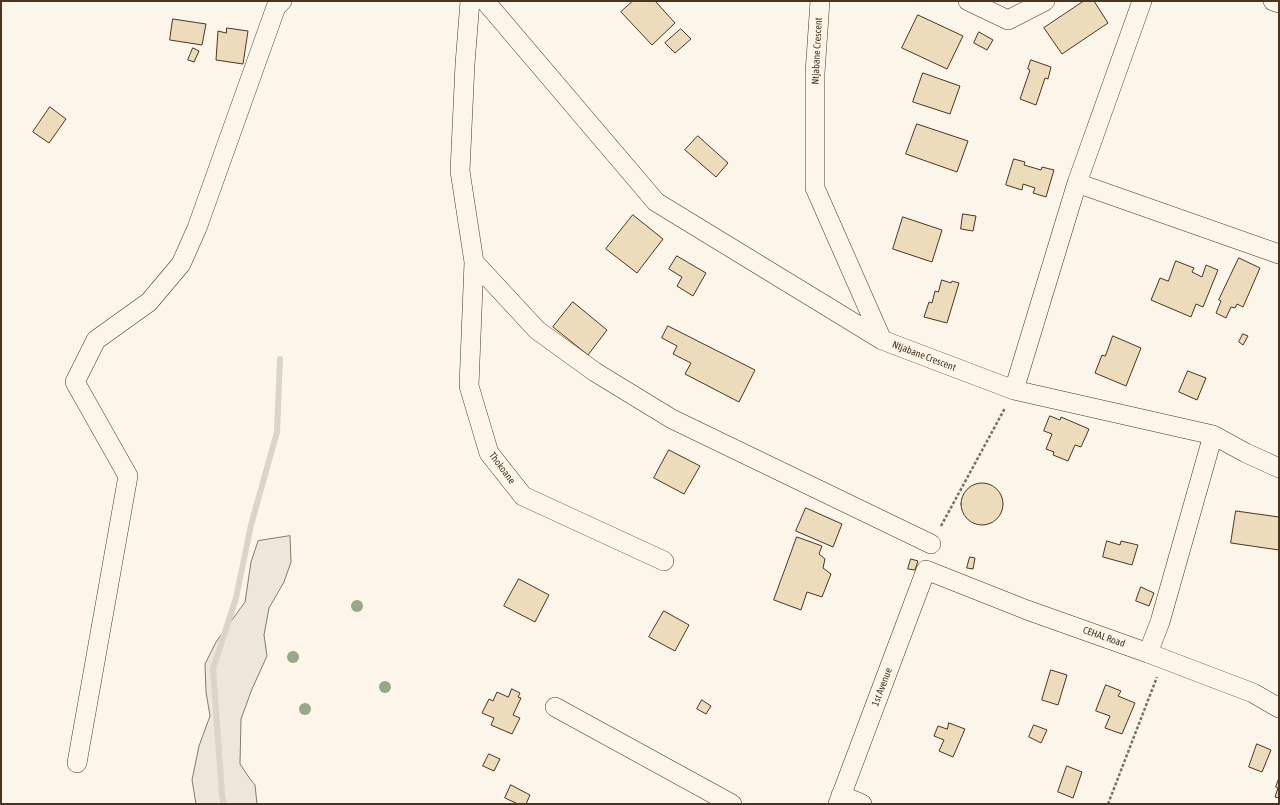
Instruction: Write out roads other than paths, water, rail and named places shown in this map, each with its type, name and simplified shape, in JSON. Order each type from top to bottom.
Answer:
[{"type":"street","points":[[77,763],[128,476],[75,382],[96,340],[149,302],[181,264],[197,228],[276,7],[282,1]]},
{"type":"street","name":"Thokoane","points":[[470,1],[465,64],[460,171],[474,262],[469,386],[489,453],[523,496],[664,561]]},
{"type":"street","points":[[485,1],[656,202],[882,340]]},
{"type":"street","name":"Ntjabane Crescent","points":[[820,1],[815,73],[815,188],[882,340],[1014,390],[1213,434],[1279,468]]},
{"type":"street","points":[[968,1],[1008,20],[1045,1]]},
{"type":"street","points":[[1014,390],[1077,183],[1142,1]]},
{"type":"street","points":[[1273,1],[1279,3]]},
{"type":"street","points":[[1077,183],[1279,254]]},
{"type":"street","points":[[474,262],[537,330],[595,372],[672,419],[931,544]]},
{"type":"street","points":[[1156,656],[1160,622],[1213,434]]},
{"type":"street","name":"CEHAL Road","points":[[926,570],[1027,610],[1156,656],[1253,693],[1279,708]]},
{"type":"street","name":"1st Avenue","points":[[839,799],[926,570]]},
{"type":"street","points":[[555,707],[732,804]]},
{"type":"street","points":[[839,799],[862,804]]},
{"type":"waterway","points":[[224,804],[222,795],[213,669],[236,598],[251,525],[277,432],[280,359]]}]
